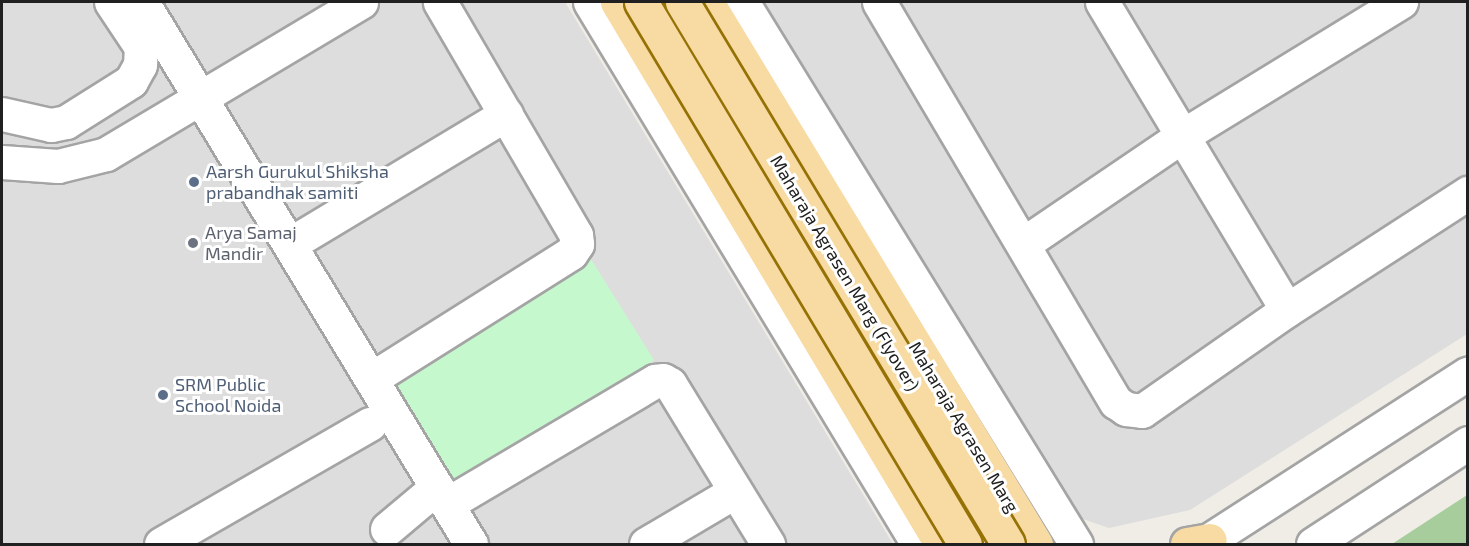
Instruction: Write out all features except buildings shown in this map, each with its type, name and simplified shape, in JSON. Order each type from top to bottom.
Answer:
[{"type":"main road","points":[[617,2],[940,544]]},
{"type":"main road","name":"Maharaja Agrasen Marg (Flyover)","points":[[641,2],[964,544]]},
{"type":"main road","name":"Maharaja Agrasen Marg (Flyover)","points":[[682,2],[1008,544]]},
{"type":"main road","name":"Maharaja Agrasen Marg","points":[[707,2],[1036,544]]},
{"type":"main road","points":[[724,181],[788,137]]},
{"type":"main road","points":[[1013,509],[1051,544]]},
{"type":"street","points":[[2,114],[51,125],[66,122],[131,81],[140,65],[141,46],[111,2]]},
{"type":"street","points":[[142,2],[471,544]]},
{"type":"street","points":[[372,379],[571,253],[576,244],[576,235],[440,2]]},
{"type":"street","points":[[590,2],[918,544]]},
{"type":"street","points":[[742,2],[1076,544]]},
{"type":"street","points":[[879,2],[1116,402],[1126,409],[1142,411],[1287,310],[1467,193]]},
{"type":"street","points":[[1023,244],[1182,136],[1401,2]]},
{"type":"street","points":[[1111,5],[1182,136],[1287,310]]},
{"type":"street","points":[[2,162],[58,166],[106,154],[201,97],[342,6]]},
{"type":"street","points":[[290,244],[506,114]]},
{"type":"street","points":[[1200,543],[1467,373]]},
{"type":"street","points":[[387,529],[442,495],[655,381],[663,380],[670,384],[768,544]]},
{"type":"street","points":[[161,544],[370,424]]},
{"type":"street","points":[[1313,544],[1467,443]]},
{"type":"street","points":[[646,544],[735,492]]},
{"type":"shaded area","points":[[2,2],[565,2],[893,544],[2,544]]},
{"type":"shaded area","points":[[737,2],[1467,2],[1467,334],[1190,510],[1109,528],[1048,507]]},
{"type":"green space","points":[[589,256],[654,360],[452,486],[387,382]]},
{"type":"green space","points":[[1467,495],[1467,544],[1392,544]]},
{"type":"place","name":"Aarsh Gurukul Shiksha prabandhak samiti","points":[[194,182]]},
{"type":"place","name":"Arya Samaj Mandir","points":[[193,243]]},
{"type":"place","name":"SRM Public School Noida","points":[[163,395]]}]
